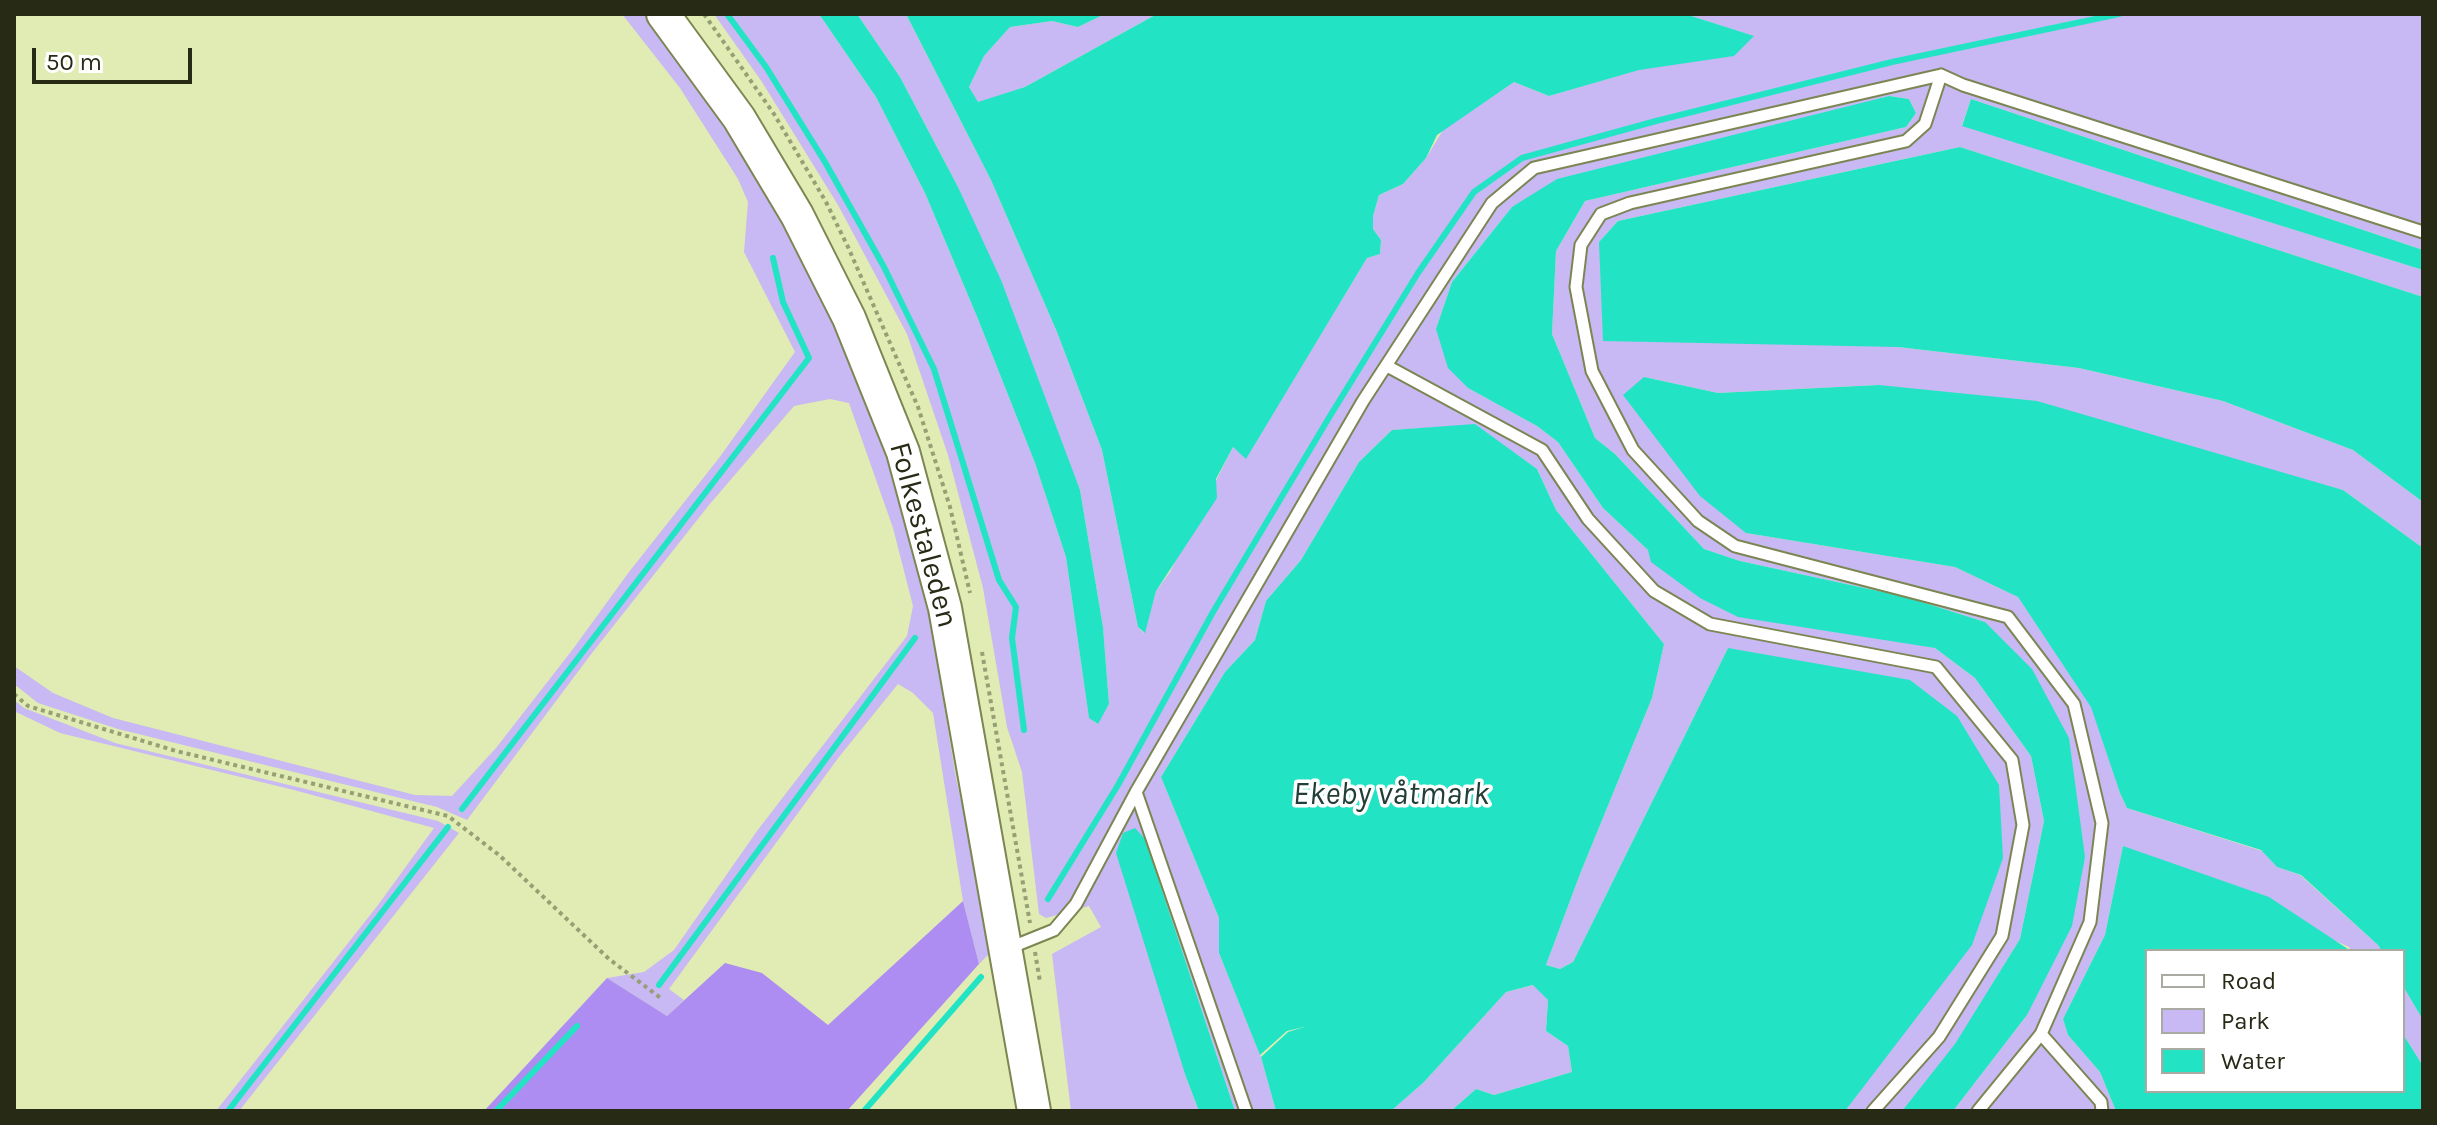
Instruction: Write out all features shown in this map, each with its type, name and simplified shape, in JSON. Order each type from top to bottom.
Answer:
[{"type":"main road","name":"Folkestaleden","points":[[663,14],[739,118],[797,215],[849,318],[903,452],[945,608],[1034,1111]]},
{"type":"lane","points":[[1007,949],[1054,930],[1076,904],[1136,792],[1355,415],[1492,203],[1534,168],[1941,75],[1963,85],[2423,232]]},
{"type":"lane","points":[[1941,75],[1925,124],[1906,141],[1630,203],[1601,214],[1581,245],[1576,287],[1592,371],[1633,450],[1698,521],[1735,546],[2008,617],[2074,704],[2102,823],[2090,922],[2041,1034],[1978,1111]]},
{"type":"lane","points":[[1387,366],[1542,450],[1588,519],[1654,591],[1710,624],[1936,667],[2012,760],[2023,825],[2002,936],[1939,1037],[1873,1111]]},
{"type":"lane","points":[[1136,792],[1246,1111]]},
{"type":"lane","points":[[2041,1034],[2101,1102],[2102,1111]]},
{"type":"path","points":[[14,694],[28,706],[176,751],[448,816],[499,855],[609,959],[662,999]]},
{"type":"green space","points":[[622,14],[645,14],[667,41],[740,149],[784,223],[842,336],[867,402],[895,481],[926,595],[989,954],[979,964],[963,901],[933,713],[913,693],[898,684],[839,757],[669,989],[684,1000],[667,1016],[607,978],[644,972],[674,950],[757,831],[907,636],[913,606],[893,528],[849,403],[830,399],[794,406],[709,505],[592,653],[467,820],[437,807],[118,729],[38,703],[14,684],[14,666],[53,693],[113,718],[415,795],[452,796],[496,748],[719,458],[795,352],[744,252],[748,202],[738,179],[680,88]]},
{"type":"green space","points":[[714,14],[819,14],[876,97],[925,193],[1035,463],[1066,557],[1089,717],[1097,724],[1109,704],[1103,627],[1080,490],[958,187],[900,77],[857,14],[906,14],[991,180],[1057,332],[1102,450],[1138,627],[1144,633],[1156,591],[1170,572],[1233,447],[1246,458],[1367,258],[1380,254],[1381,240],[1373,229],[1379,195],[1403,184],[1426,158],[1443,130],[1514,82],[1549,96],[1753,36],[1685,14],[2423,14],[2423,250],[1971,99],[1962,125],[2423,270],[2423,297],[1960,147],[1618,221],[1599,242],[1898,347],[2079,368],[2223,401],[2353,450],[2423,502],[2423,548],[2343,490],[1879,385],[1718,393],[1644,377],[1746,533],[1955,567],[2018,597],[2092,707],[2127,808],[2262,851],[2277,867],[2300,875],[2381,949],[2350,949],[2123,846],[2105,935],[2063,1019],[2068,1035],[2100,1072],[2116,1111],[1953,1111],[2027,1015],[2085,857],[1985,622],[1906,597],[1740,561],[1704,549],[1615,454],[1595,438],[1552,334],[1556,251],[1585,201],[1906,127],[1916,113],[1909,99],[1889,96],[1512,207],[1452,282],[1436,329],[1468,388],[1537,426],[1558,442],[1603,508],[1648,550],[1901,641],[1935,648],[1975,678],[2031,756],[2044,821],[2020,939],[1955,1045],[1902,1111],[1845,1111],[1870,1076],[1728,648],[1573,962],[1560,969],[1546,965],[1652,698],[1664,644],[1556,510],[1537,469],[1475,425],[1392,430],[1359,462],[1301,560],[1266,601],[1255,640],[1225,672],[1161,777],[1219,918],[1219,953],[1261,1057],[1276,1111],[1235,1111],[1145,839],[1186,1077],[1199,1111],[1071,1111],[1052,954],[1101,927],[1089,906],[1046,918],[1039,914],[1022,772],[1007,727],[983,588],[948,455],[907,334],[838,205],[762,82]]},
{"type":"green space","points":[[1105,14],[1157,14],[1025,87],[978,103],[969,87],[984,56],[1010,27],[1052,21],[1078,27]]},
{"type":"green space","points":[[14,700],[24,708],[115,743],[438,821],[459,833],[239,1111],[216,1111],[378,905],[434,828],[60,733],[14,711]]},
{"type":"green space","points":[[1534,985],[1548,1000],[1546,1031],[1568,1046],[1572,1072],[1494,1095],[1476,1089],[1451,1111],[1391,1111],[1424,1082],[1506,992]]},
{"type":"green space","points":[[2405,989],[2423,1020],[2423,1066],[2405,1037]]},
{"type":"shaded area","points":[[963,901],[979,964],[847,1111],[484,1111],[607,978],[667,1016],[725,963],[762,973],[828,1025]]},
{"type":"water","points":[[819,14],[857,14],[900,77],[958,187],[1001,280],[1080,490],[1103,627],[1109,704],[1098,724],[1089,718],[1066,557],[1035,463],[925,193],[876,97]]},
{"type":"water","points":[[906,14],[1105,14],[1078,27],[1052,21],[1010,27],[984,56],[969,87],[978,102],[1025,87],[1157,14],[1685,14],[1754,36],[1734,56],[1639,70],[1549,96],[1514,82],[1437,135],[1426,158],[1403,184],[1379,195],[1373,229],[1381,240],[1380,254],[1367,258],[1246,459],[1233,447],[1216,479],[1217,498],[1156,591],[1145,633],[1138,627],[1102,450],[1057,332],[991,180]]},
{"type":"water","points":[[1889,96],[1909,99],[1916,113],[1906,127],[1585,201],[1556,251],[1552,334],[1595,438],[1615,454],[1704,549],[1740,561],[1906,597],[1985,622],[2032,669],[2069,738],[2085,857],[2072,926],[2027,1015],[1953,1111],[1902,1111],[1955,1044],[2020,939],[2044,821],[2031,756],[1975,678],[1935,648],[1738,617],[1700,598],[1651,562],[1648,550],[1603,508],[1558,442],[1537,426],[1468,388],[1448,368],[1436,329],[1452,282],[1512,207],[1557,179]]},
{"type":"water","points":[[1971,99],[2423,250],[2423,270],[1962,126]]},
{"type":"water","points":[[1960,147],[2423,297],[2423,502],[2353,450],[2223,401],[2079,368],[1898,347],[1603,341],[1599,242],[1618,221]]},
{"type":"water","points":[[1644,377],[1718,393],[1879,385],[2037,401],[2343,490],[2423,548],[2423,1020],[2405,989],[2405,949],[2381,949],[2301,875],[2277,867],[2261,850],[2127,808],[2091,707],[2018,597],[1955,567],[1746,533],[1700,496],[1623,395]]},
{"type":"water","name":"Ekeby våtmark","points":[[1475,424],[1537,469],[1556,510],[1664,644],[1652,698],[1546,965],[1560,969],[1573,962],[1728,648],[1910,680],[1957,716],[1999,785],[2003,858],[1972,945],[1845,1111],[1451,1111],[1476,1089],[1494,1095],[1572,1072],[1568,1046],[1546,1031],[1548,1000],[1533,985],[1506,992],[1424,1082],[1391,1111],[1276,1111],[1261,1057],[1288,1032],[1304,1027],[1287,1031],[1260,1055],[1219,953],[1219,918],[1161,777],[1225,672],[1255,640],[1266,601],[1301,560],[1359,462],[1392,430]]},
{"type":"water","points":[[1135,828],[1145,839],[1235,1111],[1199,1111],[1186,1077],[1116,853],[1123,833]]},
{"type":"water","points":[[2123,846],[2269,897],[2348,949],[2145,949],[2145,1093],[2405,1093],[2405,1037],[2423,1066],[2423,1111],[2116,1111],[2100,1072],[2068,1035],[2063,1019],[2105,935]]},
{"type":"waterway","points":[[727,14],[766,67],[825,162],[884,267],[934,369],[999,580],[1016,607],[1012,638],[1024,730]]},
{"type":"waterway","points":[[1048,899],[1118,785],[1213,612],[1330,416],[1418,273],[1474,192],[1522,158],[1656,121],[1892,62],[2119,14]]},
{"type":"waterway","points":[[462,809],[809,358],[783,302],[773,258]]},
{"type":"waterway","points":[[659,985],[915,638]]},
{"type":"waterway","points":[[228,1111],[448,827]]},
{"type":"waterway","points":[[864,1111],[981,977]]},
{"type":"waterway","points":[[496,1111],[577,1026]]}]
